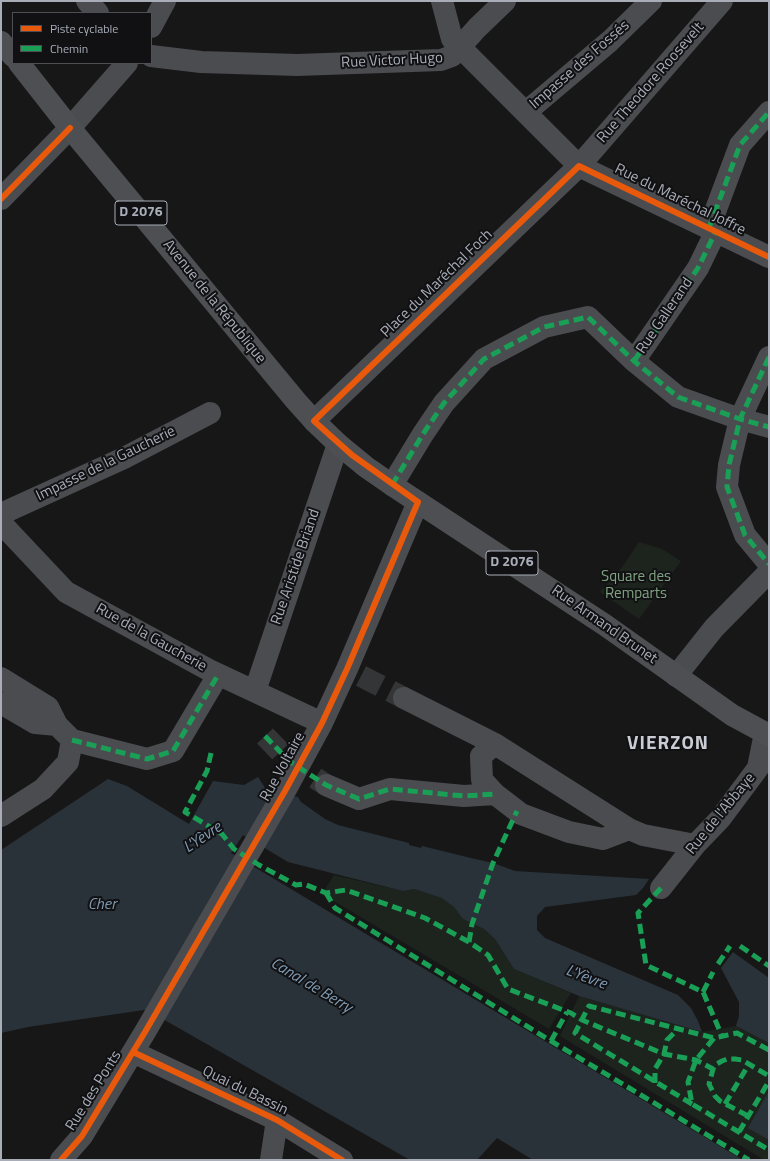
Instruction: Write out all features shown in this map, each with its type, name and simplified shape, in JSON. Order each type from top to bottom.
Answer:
[{"type":"main road","points":[[1,42],[12,55]]},
{"type":"main road","name":"Avenue de la République","points":[[20,64],[70,128],[254,352],[314,421],[338,444]]},
{"type":"main road","name":"D 2076","points":[[338,444],[392,485],[418,502]]},
{"type":"main road","name":"Rue Armand Brunet","points":[[418,502],[605,624],[732,715],[767,734]]},
{"type":"street","points":[[87,1],[97,12]]},
{"type":"street","points":[[152,24],[165,1]]},
{"type":"street","points":[[442,1],[452,39],[460,47],[505,1]]},
{"type":"street","name":"Impasse des Fossés","points":[[526,112],[610,41],[651,1]]},
{"type":"street","name":"Rue Theodore Roosevelt","points":[[579,166],[722,1]]},
{"type":"street","name":"Rue Victor Hugo","points":[[152,56],[201,62],[306,65],[441,60],[452,56],[460,47],[579,166]]},
{"type":"street","points":[[1,199],[70,128],[126,64]]},
{"type":"street","name":"Rue Gallerand","points":[[392,485],[444,403],[484,359],[544,327],[588,317],[634,361],[698,268],[740,144],[769,112]]},
{"type":"street","name":"Rue du Maréchal Joffre","points":[[579,166],[769,257]]},
{"type":"street","name":"Place du Maréchal Foch","points":[[314,421],[579,166]]},
{"type":"street","points":[[769,357],[740,420],[729,465],[727,487],[745,535],[769,564]]},
{"type":"street","points":[[634,361],[678,397],[740,420],[769,427]]},
{"type":"street","name":"Impasse de la Gaucherie","points":[[1,514],[124,458],[210,413]]},
{"type":"street","name":"Rue Aristide Briand","points":[[255,691],[338,444]]},
{"type":"street","name":"Rue Voltaire","points":[[145,1032],[285,791],[322,723],[354,673],[418,502]]},
{"type":"street","name":"Rue de la Gaucherie","points":[[1,523],[66,592],[218,675],[322,723]]},
{"type":"street","points":[[676,676],[714,628],[769,572]]},
{"type":"street","points":[[1,703],[35,723],[147,759],[173,751],[218,675]]},
{"type":"street","points":[[1,678],[48,707],[64,733],[68,762],[43,789],[1,816]]},
{"type":"street","points":[[404,698],[495,744],[629,830],[642,835],[695,845]]},
{"type":"street","name":"Rue de l'Abbaye","points":[[661,888],[695,845],[720,819],[758,768],[767,734]]},
{"type":"street","points":[[495,744],[481,756],[482,780],[495,794],[521,814],[568,832],[603,838],[629,830]]},
{"type":"street","points":[[326,785],[358,799],[390,789],[464,796],[495,794]]},
{"type":"street","name":"Rue des Ponts","points":[[61,1160],[82,1136],[145,1032]]},
{"type":"street","name":"Quai du Bassin","points":[[133,1052],[278,1120],[342,1160]]},
{"type":"street","points":[[271,1160],[278,1120]]},
{"type":"green space","name":"Square des Remparts","points":[[639,542],[662,549],[681,561],[639,619],[600,592],[623,566]]},
{"type":"green space","points":[[334,875],[403,891],[414,889],[443,898],[454,907],[463,919],[484,929],[495,939],[514,969],[571,993],[549,1029],[322,894]]},
{"type":"green space","points":[[579,996],[702,1032],[736,1026],[769,1043],[769,1160],[764,1160],[560,1036]]},
{"type":"water","points":[[258,777],[267,791],[298,797],[301,802],[325,819],[338,825],[409,843],[409,845],[421,848],[422,846],[493,863],[515,871],[649,879],[636,895],[545,907],[537,916],[537,930],[545,938],[678,995],[691,1008],[702,1032],[579,996],[514,969],[495,939],[484,929],[463,919],[454,907],[442,898],[414,889],[403,891],[288,862],[243,835],[231,853],[743,1160],[533,1160],[497,1138],[477,1160],[410,1160],[154,1014],[144,1010],[28,1027],[1,1033],[1,850],[108,779],[127,786],[189,824],[213,781],[244,785]]},
{"type":"water","points":[[733,952],[769,978],[769,1043],[736,1026],[739,1016],[739,1002],[721,968]]},
{"type":"water","points":[[769,1091],[769,1140],[748,1128]]},
{"type":"tunnel","points":[[361,676],[404,698]]},
{"type":"tunnel","points":[[265,736],[289,761],[326,785]]},
{"type":"marked path","points":[[709,228],[740,145],[769,112]]},
{"type":"marked path","points":[[634,361],[698,268],[716,231]]},
{"type":"marked path","points":[[392,485],[444,403],[484,359],[544,327],[588,317],[634,361],[678,397],[740,419],[769,427]]},
{"type":"marked path","points":[[769,357],[740,419],[729,465],[727,487],[745,535],[769,564]]},
{"type":"marked path","points":[[72,740],[147,759],[173,751],[218,675]]},
{"type":"marked path","points":[[265,736],[289,761],[326,785],[359,799],[390,789],[464,796],[495,794]]},
{"type":"marked path","points":[[211,753],[207,771],[185,812],[222,834],[234,849],[259,865],[296,885],[304,884],[326,893],[346,890],[425,918],[469,942],[488,955],[508,989],[571,1013],[582,1020],[664,1054],[696,1060],[713,1069]]},
{"type":"marked path","points":[[469,942],[472,924],[493,863],[517,811]]},
{"type":"marked path","points":[[661,888],[638,913],[646,965],[703,992],[722,1036]]},
{"type":"marked path","points":[[326,893],[335,908],[551,1041],[749,1160]]},
{"type":"marked path","points":[[718,964],[730,946]]},
{"type":"marked path","points":[[740,946],[769,966]]},
{"type":"marked path","points":[[703,992],[713,972]]},
{"type":"marked path","points":[[692,1104],[575,1033],[589,1006],[714,1038]]},
{"type":"marked path","points":[[551,1041],[567,1012]]},
{"type":"marked path","points":[[655,1083],[655,1069],[664,1054],[667,1040],[678,1029]]},
{"type":"marked path","points":[[769,1050],[737,1033],[714,1038],[696,1060],[688,1082],[692,1104],[769,1150]]},
{"type":"marked path","points":[[748,1116],[720,1101],[715,1096],[709,1084],[715,1065],[727,1059],[742,1060],[769,1076]]},
{"type":"marked path","points":[[725,1104],[749,1064]]},
{"type":"marked path","points":[[739,1132],[769,1081]]},
{"type":"cycle path","points":[[1,199],[70,128]]},
{"type":"cycle path","points":[[61,1160],[82,1136],[145,1032],[285,791],[322,723],[347,669],[418,502],[352,455],[314,421],[579,166],[769,257]]},
{"type":"cycle path","points":[[133,1052],[277,1120],[342,1160]]},
{"type":"district","name":"VIERZON","points":[[668,744]]},
{"type":"water label","name":"L'Yèvre","points":[[203,838]]},
{"type":"water label","name":"Cher","points":[[102,905]]},
{"type":"water label","name":"L'Yèvre","points":[[586,978]]},
{"type":"water label","name":"Canal de Berry","points":[[311,986]]}]
